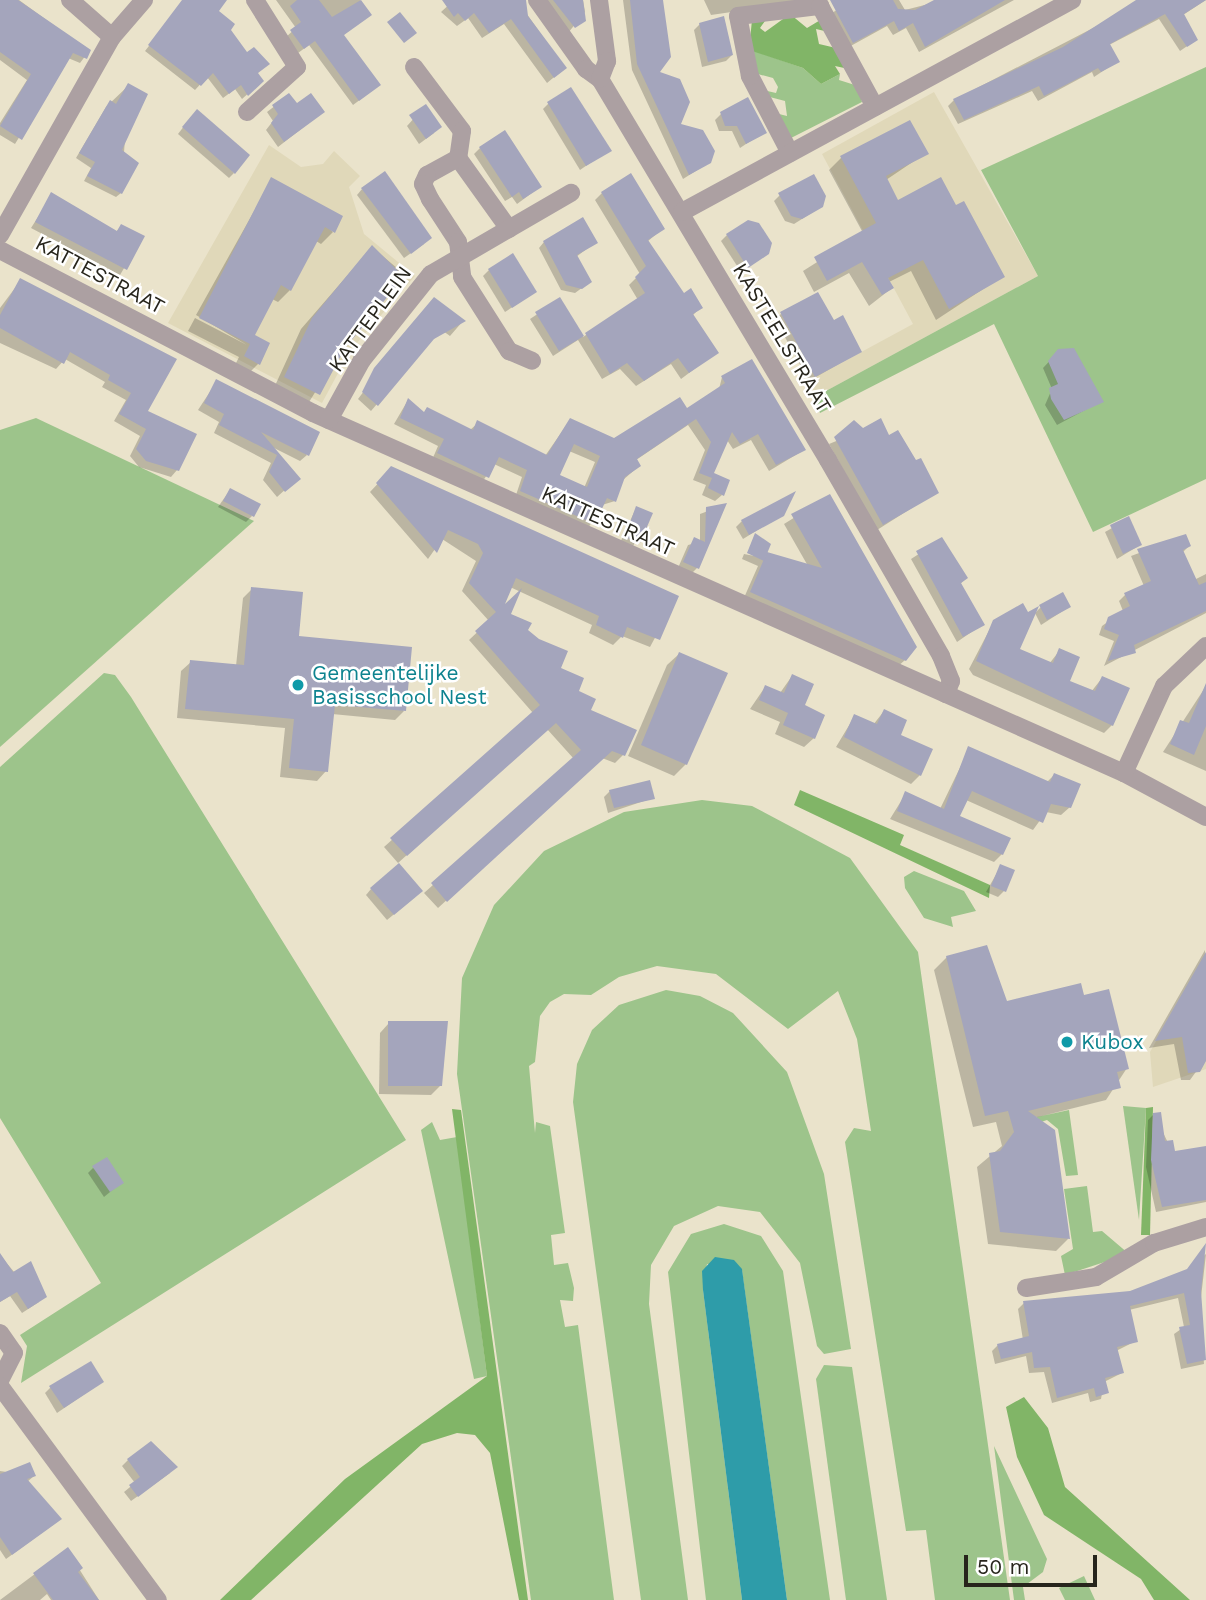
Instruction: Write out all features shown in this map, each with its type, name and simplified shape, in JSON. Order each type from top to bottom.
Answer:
[{"type":"street","points":[[70,0],[112,37]]},
{"type":"street","points":[[0,235],[112,37],[144,0]]},
{"type":"street","points":[[247,112],[297,68],[255,0]]},
{"type":"street","name":"KASTEELSTRAAT","points":[[537,0],[586,69],[600,79],[681,212],[941,656],[951,681],[946,694]]},
{"type":"street","points":[[599,0],[607,61],[600,79]]},
{"type":"street","points":[[681,212],[1072,0]]},
{"type":"street","points":[[790,153],[750,76],[738,16],[820,6],[875,107]]},
{"type":"street","points":[[414,67],[462,131],[458,158],[509,229]]},
{"type":"street","points":[[458,158],[423,184],[458,242],[462,277],[509,351],[531,361]]},
{"type":"street","name":"KATTEPLEIN","points":[[329,420],[370,349],[431,274],[571,193]]},
{"type":"street","name":"KATTESTRAAT","points":[[0,250],[329,420],[1124,773],[1206,817]]},
{"type":"street","points":[[1124,773],[1164,686],[1206,646]]},
{"type":"street","points":[[1026,1288],[1096,1277],[1154,1243],[1206,1227]]},
{"type":"street","points":[[0,1333],[14,1360],[0,1380]]},
{"type":"street","points":[[0,1386],[158,1600]]},
{"type":"shaded area","points":[[934,92],[1038,276],[813,398],[804,383],[913,324],[822,154]]},
{"type":"shaded area","points":[[269,145],[301,167],[323,164],[334,151],[360,176],[349,187],[364,234],[415,276],[350,351],[322,403],[168,323]]},
{"type":"shaded area","points":[[1206,952],[1206,1069],[1153,1087],[1150,1052]]},
{"type":"green space","points":[[790,14],[807,28],[822,19],[829,32],[816,29],[819,44],[836,48],[849,69],[835,66],[840,74],[821,84],[803,68],[749,50],[752,20],[767,18],[760,28],[765,32]]},
{"type":"green space","points":[[746,48],[803,68],[821,84],[840,74],[839,80],[858,86],[862,102],[791,138],[775,113],[787,116],[785,101],[766,96],[763,90],[776,93],[778,87],[773,78],[754,73]]},
{"type":"green space","points":[[1206,67],[1206,479],[1093,532],[994,324],[820,413],[813,398],[1038,276],[981,170]]},
{"type":"green space","points":[[36,418],[254,521],[0,747],[0,430]]},
{"type":"green space","points":[[104,673],[115,675],[131,697],[406,1140],[21,1383],[27,1346],[20,1335],[101,1283],[0,1118],[0,767]]},
{"type":"green space","points":[[800,790],[904,835],[900,845],[990,885],[989,898],[794,805]]},
{"type":"green space","points":[[702,800],[752,806],[850,858],[918,952],[1010,1600],[935,1600],[926,1530],[906,1531],[845,1142],[854,1128],[871,1131],[857,1039],[838,991],[788,1029],[716,974],[657,966],[619,977],[591,995],[564,994],[550,1002],[540,1016],[535,1062],[529,1066],[535,1133],[536,1122],[550,1126],[565,1233],[551,1235],[554,1265],[568,1263],[574,1288],[573,1301],[560,1300],[565,1327],[578,1325],[614,1600],[531,1600],[457,1074],[462,978],[494,905],[544,851],[624,812]]},
{"type":"green space","points":[[914,871],[964,891],[976,911],[951,917],[953,927],[924,918],[905,888],[904,877]]},
{"type":"green space","points":[[666,990],[700,996],[733,1013],[787,1072],[824,1174],[851,1349],[824,1354],[817,1346],[800,1263],[760,1212],[718,1206],[674,1226],[651,1265],[649,1304],[688,1600],[641,1600],[573,1102],[577,1064],[592,1030],[619,1005]]},
{"type":"green space","points":[[1123,1106],[1146,1108],[1139,1220]]},
{"type":"green space","points":[[1153,1107],[1150,1235],[1141,1235],[1146,1108]]},
{"type":"green space","points":[[452,1109],[461,1110],[528,1600],[519,1600],[490,1453],[475,1435],[457,1433],[422,1444],[251,1600],[220,1600],[345,1479],[487,1376]]},
{"type":"green space","points":[[1069,1110],[1078,1175],[1066,1176],[1058,1129],[1047,1120],[1038,1123],[1037,1117]]},
{"type":"green space","points":[[432,1122],[440,1140],[457,1137],[487,1376],[474,1379],[421,1130]]},
{"type":"green space","points":[[1087,1186],[1093,1232],[1102,1231],[1129,1254],[1065,1275],[1061,1256],[1073,1249],[1064,1189]]},
{"type":"green space","points":[[724,1224],[761,1236],[783,1271],[830,1600],[787,1600],[742,1270],[707,1264],[703,1290],[742,1600],[706,1600],[668,1272],[691,1234]]},
{"type":"green space","points":[[824,1365],[852,1367],[887,1600],[846,1600],[816,1379]]},
{"type":"green space","points":[[1024,1397],[1048,1428],[1065,1487],[1190,1600],[1154,1600],[1141,1579],[1044,1515],[1017,1457],[1006,1407]]},
{"type":"green space","points":[[994,1446],[1047,1559],[1043,1572],[1023,1587],[1025,1600],[1014,1600]]},
{"type":"green space","points":[[1084,1576],[1095,1600],[1065,1600],[1059,1588]]},
{"type":"water","points":[[715,1257],[734,1260],[742,1269],[787,1600],[742,1600],[703,1290],[702,1271]]},
{"type":"building","points":[[0,0],[18,0],[91,50],[87,59],[73,53],[22,140],[0,126],[31,74],[0,52]]},
{"type":"building","points":[[182,0],[227,0],[219,11],[235,24],[231,30],[247,52],[254,47],[270,64],[258,73],[264,81],[248,96],[241,85],[229,94],[213,73],[201,86],[148,45]]},
{"type":"building","points":[[297,0],[319,0],[332,17],[361,0],[372,15],[344,35],[381,85],[359,101],[315,41],[304,49],[290,30],[301,22],[290,6]]},
{"type":"building","points":[[442,0],[526,0],[528,16],[567,68],[554,78],[511,19],[489,33],[474,13],[465,21],[458,13],[454,17]]},
{"type":"building","points":[[553,0],[583,0],[586,21],[575,28]]},
{"type":"building","points":[[630,0],[663,0],[671,57],[660,72],[680,79],[690,102],[681,124],[703,130],[715,151],[711,163],[689,175],[637,64]]},
{"type":"building","points":[[830,0],[893,0],[898,9],[915,10],[934,0],[1005,0],[925,47],[913,23],[899,31],[894,21],[853,43]]},
{"type":"building","points":[[1136,0],[1206,0],[1184,14],[1198,40],[1187,47],[1165,14],[1110,44],[1120,62],[1101,72],[1098,68],[1044,96],[1039,86],[964,120],[953,99],[1063,47]]},
{"type":"building","points":[[400,12],[417,33],[404,43],[387,22]]},
{"type":"building","points":[[724,16],[733,55],[708,62],[699,23]]},
{"type":"building","points":[[128,83],[148,94],[122,150],[139,163],[122,194],[87,176],[95,162],[79,153],[110,100],[116,104]]},
{"type":"building","points":[[571,87],[612,151],[586,166],[547,102]]},
{"type":"building","points":[[289,93],[297,103],[311,93],[325,112],[284,142],[271,123],[278,114],[272,105]]},
{"type":"building","points":[[748,97],[767,133],[746,144],[737,126],[725,126],[720,112]]},
{"type":"building","points":[[426,104],[442,127],[426,139],[409,115]]},
{"type":"building","points":[[197,109],[250,155],[235,174],[182,127]]},
{"type":"building","points":[[910,120],[929,154],[886,176],[898,200],[941,177],[956,205],[964,201],[1005,277],[949,309],[923,260],[888,278],[894,288],[882,295],[862,262],[827,281],[814,257],[876,223],[840,156]]},
{"type":"building","points":[[505,130],[542,187],[523,199],[519,192],[512,197],[479,147]]},
{"type":"building","points":[[385,171],[432,238],[411,254],[361,188]]},
{"type":"building","points":[[631,173],[665,229],[648,240],[684,293],[691,288],[703,308],[693,314],[719,353],[689,373],[678,358],[644,381],[627,363],[610,374],[585,333],[645,293],[635,277],[646,266],[601,192]]},
{"type":"building","points":[[814,174],[826,196],[823,207],[802,219],[791,216],[778,193]]},
{"type":"building","points":[[271,177],[343,216],[335,233],[325,227],[291,291],[281,285],[255,335],[270,343],[260,365],[244,356],[250,344],[199,318]]},
{"type":"building","points":[[51,192],[117,231],[121,224],[145,236],[127,270],[35,222]]},
{"type":"building","points":[[583,217],[598,243],[577,255],[592,282],[582,289],[566,285],[543,241]]},
{"type":"building","points":[[748,220],[759,223],[772,243],[769,254],[748,268],[726,234]]},
{"type":"building","points":[[372,245],[404,277],[345,348],[320,395],[284,377],[312,318]]},
{"type":"building","points":[[513,253],[537,292],[512,308],[488,269]]},
{"type":"building","points":[[20,278],[177,359],[148,411],[197,434],[179,471],[146,461],[136,449],[146,429],[119,414],[131,393],[108,380],[110,375],[70,352],[64,364],[0,328],[0,315]]},
{"type":"building","points":[[818,292],[834,320],[843,315],[862,352],[815,377],[780,312]]},
{"type":"building","points":[[434,297],[466,321],[434,339],[378,406],[362,392],[374,368]]},
{"type":"building","points":[[560,297],[584,336],[559,351],[535,312]]},
{"type":"building","points":[[1074,348],[1104,402],[1064,420],[1051,399],[1049,388],[1058,384],[1048,361],[1058,349]]},
{"type":"building","points":[[752,359],[806,450],[776,465],[758,434],[740,444],[732,432],[714,473],[730,480],[724,496],[708,488],[712,478],[699,473],[711,442],[696,419],[637,459],[641,466],[625,477],[616,502],[607,498],[595,524],[520,491],[527,470],[499,457],[489,478],[437,453],[444,439],[400,418],[408,398],[424,412],[427,407],[473,430],[477,420],[547,455],[570,418],[614,438],[680,397],[687,408],[725,383],[721,376]],"holes":[[[574,444],[600,456],[587,487],[560,475]]]},
{"type":"building","points":[[216,379],[320,432],[309,456],[261,432],[301,479],[285,492],[269,472],[277,455],[219,425],[224,414],[204,403]]},
{"type":"building","points":[[881,418],[889,435],[898,430],[916,460],[921,458],[939,493],[883,525],[834,437],[854,420],[863,428]]},
{"type":"building","points":[[391,466],[679,596],[660,640],[627,627],[623,638],[596,625],[599,616],[516,578],[505,604],[522,588],[511,614],[532,623],[528,630],[539,639],[568,651],[561,668],[584,678],[579,691],[596,699],[591,710],[637,730],[625,756],[612,751],[447,902],[431,883],[581,750],[556,723],[407,856],[390,838],[540,705],[475,631],[496,612],[469,583],[483,553],[478,544],[448,530],[437,553],[376,483]]},
{"type":"building","points":[[230,488],[261,504],[254,517],[223,501]]},
{"type":"building","points":[[796,491],[784,516],[749,535],[741,520]]},
{"type":"building","points":[[830,494],[917,647],[906,661],[750,592],[767,552],[822,568],[791,514]]},
{"type":"building","points":[[727,503],[699,569],[683,562],[694,537],[705,542],[706,507]]},
{"type":"building","points":[[636,506],[653,513],[640,543],[625,537]]},
{"type":"building","points":[[1129,516],[1142,545],[1123,554],[1110,525]]},
{"type":"building","points":[[755,533],[771,544],[764,561],[747,553]]},
{"type":"building","points":[[1186,534],[1191,546],[1183,550],[1199,585],[1206,582],[1206,611],[1134,645],[1136,653],[1108,661],[1119,635],[1104,629],[1108,617],[1130,606],[1124,593],[1151,581],[1137,549]]},
{"type":"building","points":[[942,537],[968,578],[961,583],[985,625],[963,637],[916,551]]},
{"type":"building","name":"Gemeentelijke Basisschool Nest","points":[[251,587],[303,592],[299,636],[412,647],[406,711],[335,705],[328,772],[289,768],[294,719],[185,709],[190,660],[244,665]]},
{"type":"building","points":[[1063,592],[1071,607],[1047,620],[1039,605]]},
{"type":"building","points":[[1023,603],[1028,612],[1039,606],[1020,649],[1053,663],[1059,648],[1080,657],[1070,681],[1095,691],[1102,676],[1130,688],[1113,726],[976,661],[993,620]]},
{"type":"building","points":[[679,652],[728,673],[687,765],[641,745]]},
{"type":"building","points":[[792,674],[814,684],[805,705],[825,715],[815,739],[783,725],[788,713],[759,700],[765,685],[784,693]]},
{"type":"building","points":[[1206,683],[1206,726],[1194,755],[1170,744],[1180,720],[1189,723]]},
{"type":"building","points":[[884,709],[907,720],[901,735],[933,749],[921,776],[844,737],[854,714],[877,724]]},
{"type":"building","points":[[968,746],[1050,782],[1054,773],[1081,784],[1071,808],[1051,804],[1043,823],[972,791],[960,816],[1011,838],[1003,855],[897,811],[905,791],[944,809]]},
{"type":"building","points":[[650,780],[655,799],[614,808],[609,790]]},
{"type":"building","points":[[399,863],[423,891],[394,915],[370,888]]},
{"type":"building","points":[[1000,864],[1015,870],[1006,892],[991,886]]},
{"type":"building","points":[[987,945],[1007,1001],[1081,983],[1084,995],[1109,989],[1129,1069],[1117,1072],[1121,1088],[1028,1111],[1055,1130],[1070,1239],[1000,1232],[989,1153],[1000,1151],[1014,1132],[1008,1111],[985,1116],[946,956]]},
{"type":"building","points":[[1206,952],[1206,1061],[1200,1072],[1188,1073],[1182,1037],[1155,1041]]},
{"type":"building","points":[[388,1021],[448,1021],[442,1086],[388,1086]]},
{"type":"building","points":[[1161,1112],[1165,1141],[1173,1140],[1175,1151],[1206,1146],[1206,1200],[1162,1207],[1151,1160],[1153,1113]]},
{"type":"building","points":[[107,1157],[124,1183],[110,1192],[92,1166]]},
{"type":"building","points":[[1206,1243],[1201,1291],[1206,1360],[1187,1364],[1179,1327],[1190,1325],[1184,1293],[1130,1306],[1138,1342],[1117,1347],[1124,1373],[1105,1378],[1109,1393],[1096,1397],[1094,1388],[1057,1398],[1050,1367],[1034,1368],[1032,1352],[1001,1359],[997,1344],[1029,1336],[1023,1301],[1130,1291],[1187,1269]]},
{"type":"building","points":[[0,1253],[13,1272],[31,1261],[47,1297],[28,1309],[17,1292],[0,1302]]},
{"type":"building","points":[[91,1361],[104,1382],[64,1408],[49,1386]]},
{"type":"building","points":[[151,1441],[178,1467],[138,1497],[129,1485],[140,1477],[127,1459]]},
{"type":"building","points":[[30,1462],[36,1476],[27,1479],[62,1519],[12,1555],[0,1537],[0,1474]]},
{"type":"building","points":[[68,1547],[83,1568],[78,1572],[99,1600],[53,1600],[33,1573]]},
{"type":"place","name":"Gemeentelijke Basisschool Nest","points":[[298,685]]},
{"type":"place","name":"Kubox","points":[[1067,1042]]}]
